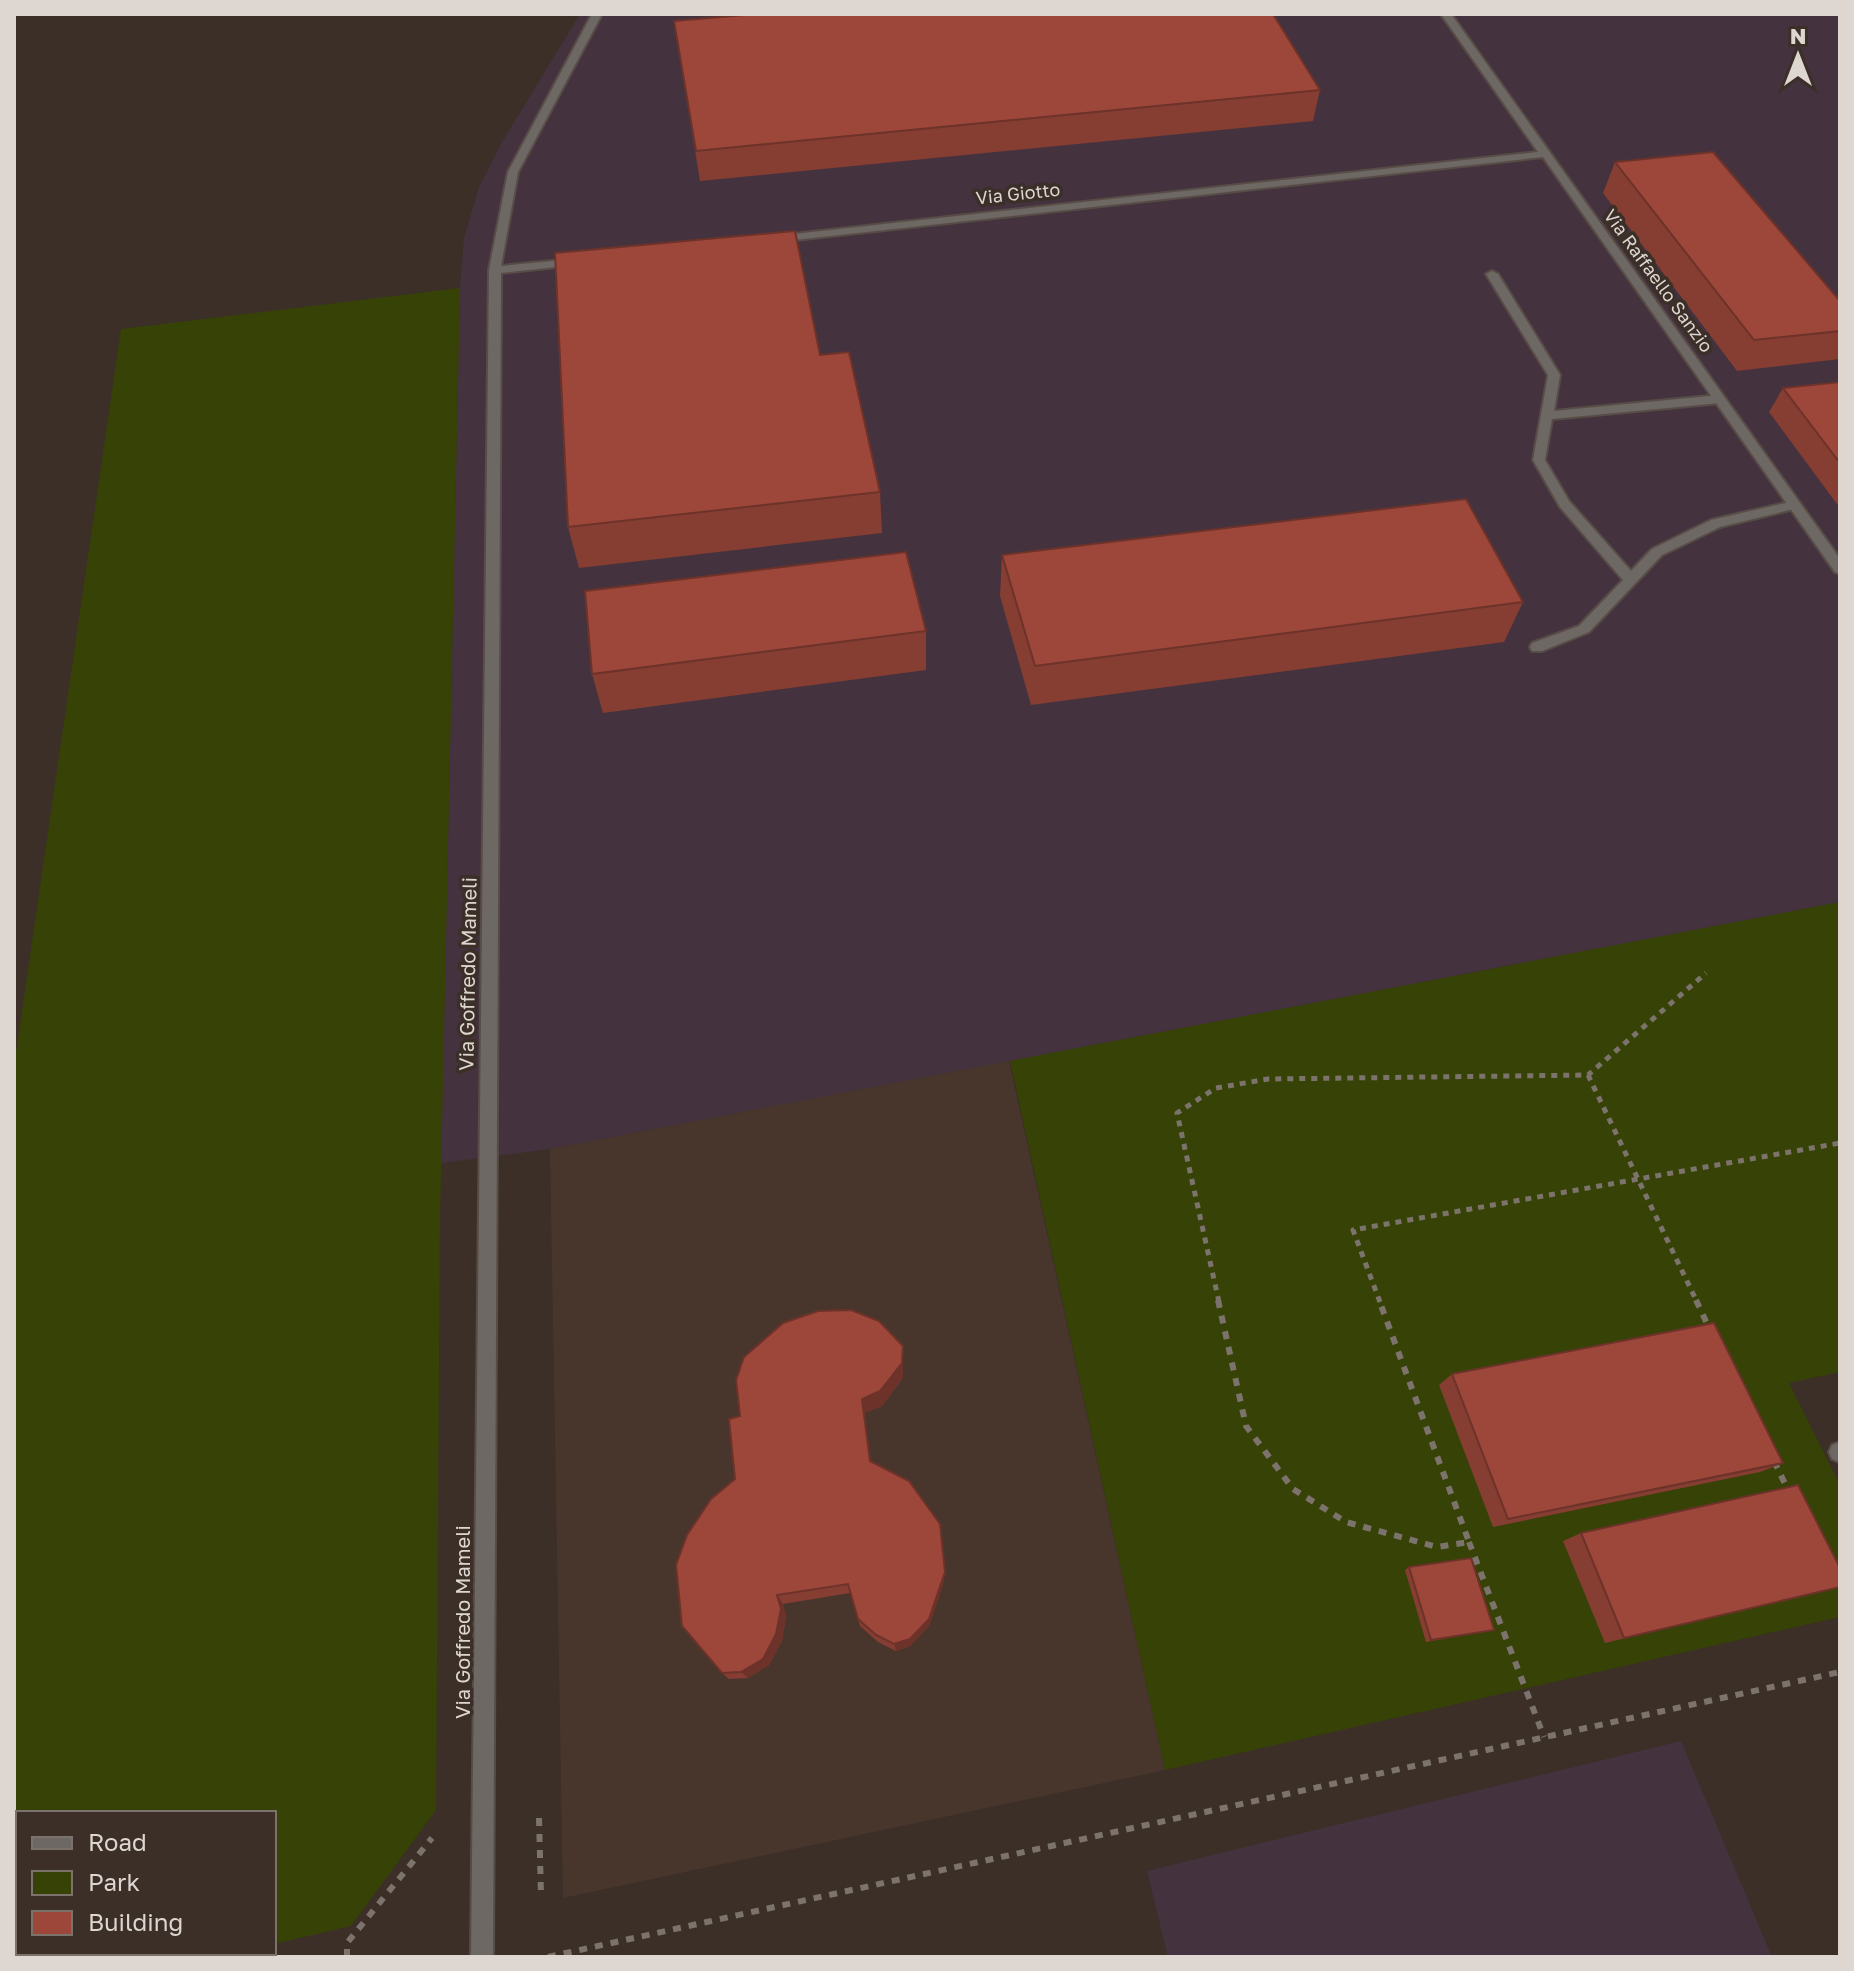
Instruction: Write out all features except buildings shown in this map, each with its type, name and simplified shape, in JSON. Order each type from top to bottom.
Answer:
[{"type":"street","name":"Via Goffredo Mameli","points":[[482,1957],[495,270],[513,172],[597,14]]},
{"type":"street","name":"Via Raffaello Sanzio","points":[[1446,14],[1840,569]]},
{"type":"street","name":"Via Giotto","points":[[761,241],[1545,154]]},
{"type":"street","points":[[495,270],[589,260]]},
{"type":"street","points":[[1492,274],[1554,375],[1539,460],[1564,504],[1630,579]]},
{"type":"street","points":[[1545,416],[1720,399]]},
{"type":"street","points":[[1537,647],[1584,629],[1657,552],[1716,523],[1794,505]]},
{"type":"path","points":[[1469,1542],[1437,1547],[1346,1522],[1293,1489],[1246,1426],[1177,1113],[1216,1088],[1268,1079],[1588,1075],[1706,973]]},
{"type":"path","points":[[1588,1075],[1713,1336]]},
{"type":"path","points":[[1544,1737],[1353,1230],[1840,1143]]},
{"type":"path","points":[[1768,1449],[1796,1506]]},
{"type":"path","points":[[548,1957],[1840,1672]]},
{"type":"path","points":[[539,1818],[541,1895]]},
{"type":"path","points":[[347,1957],[347,1943],[432,1838]]},
{"type":"shaded area","points":[[580,14],[1840,14],[1840,902],[550,1149],[441,1163],[460,288],[464,238],[479,187],[501,144]]},
{"type":"shaded area","points":[[1009,1061],[1165,1770],[563,1898],[550,1149]]},
{"type":"shaded area","points":[[1681,1741],[1772,1957],[1168,1957],[1147,1871]]},
{"type":"green space","points":[[460,288],[440,1219],[436,1810],[351,1926],[276,1944],[276,1811],[16,1811],[16,1955],[226,1955],[14,1957],[14,1066],[121,329]]},
{"type":"green space","points":[[1840,902],[1840,1372],[1789,1383],[1840,1485],[1840,1617],[1165,1770],[1010,1061]]}]
